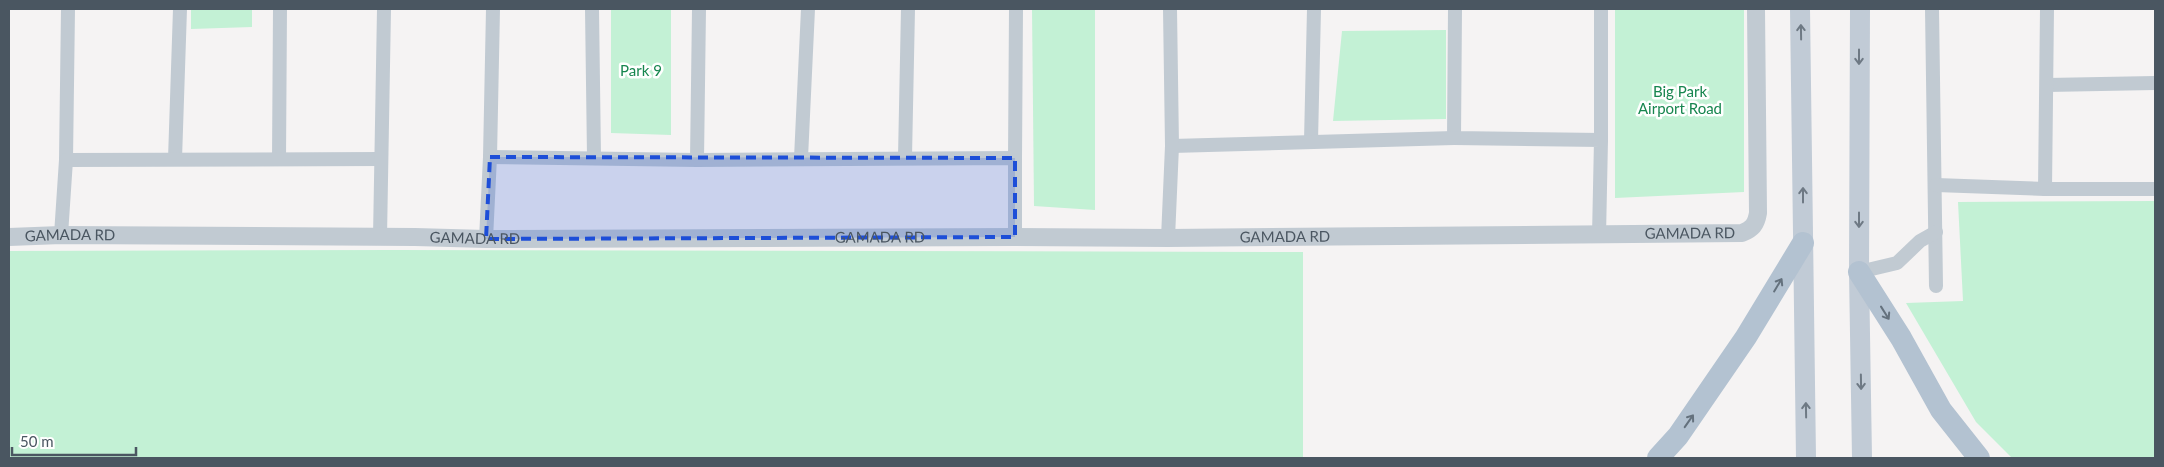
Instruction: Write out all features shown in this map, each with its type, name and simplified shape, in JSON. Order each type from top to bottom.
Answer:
[{"type":"main road","points":[[1800,9],[1806,458]]},
{"type":"main road","points":[[1860,9],[1859,272],[1862,458]]},
{"type":"main road","points":[[1658,458],[1678,436],[1746,337],[1803,243]]},
{"type":"main road","points":[[1859,272],[1901,338],[1941,410],[1979,458]]},
{"type":"street","points":[[60,235],[66,160],[68,9]]},
{"type":"street","points":[[175,159],[180,9]]},
{"type":"street","points":[[279,159],[280,9]]},
{"type":"street","points":[[380,237],[384,9]]},
{"type":"street","points":[[486,239],[490,157],[492,9]]},
{"type":"street","points":[[592,9],[594,157]]},
{"type":"street","points":[[697,160],[699,9]]},
{"type":"street","points":[[801,158],[808,9]]},
{"type":"street","points":[[906,157],[908,9]]},
{"type":"street","points":[[1015,237],[1016,9]]},
{"type":"street","points":[[1168,238],[1172,146],[1170,9]]},
{"type":"street","points":[[1311,141],[1314,9]]},
{"type":"street","points":[[1454,138],[1455,9]]},
{"type":"street","points":[[1599,236],[1601,9]]},
{"type":"street","name":"GAMADA RD","points":[[9,237],[60,235],[486,239],[1168,238],[1599,236],[1742,233],[1751,229],[1756,223],[1758,213],[1756,9]]},
{"type":"street","points":[[1932,9],[1936,286]]},
{"type":"street","points":[[2045,189],[2048,84],[2047,9]]},
{"type":"street","points":[[2048,84],[2155,83]]},
{"type":"street","points":[[1172,146],[1454,138],[1601,140]]},
{"type":"street","points":[[490,157],[594,157],[697,160],[906,157],[1015,158]]},
{"type":"street","points":[[66,160],[382,160]]},
{"type":"street","points":[[1936,185],[2045,189],[2155,189]]},
{"type":"street","points":[[1859,272],[1897,263],[1920,241],[1936,232]]},
{"type":"highlighted area","points":[[490,157],[1015,158],[1015,237],[486,239]]},
{"type":"green space","points":[[191,9],[252,9],[252,27],[191,29]]},
{"type":"green space","name":"Park 9","points":[[611,9],[671,9],[671,135],[611,133]]},
{"type":"green space","points":[[1032,9],[1095,9],[1095,210],[1034,206]]},
{"type":"green space","name":"Big Park Airport Road","points":[[1615,9],[1744,9],[1744,192],[1615,198]]},
{"type":"green space","points":[[1446,30],[1446,119],[1333,121],[1342,31]]},
{"type":"green space","points":[[2155,201],[2155,458],[2012,458],[1976,422],[1906,303],[1963,301],[1958,202]]},
{"type":"green space","points":[[9,251],[1303,252],[1303,458],[9,458]]}]
